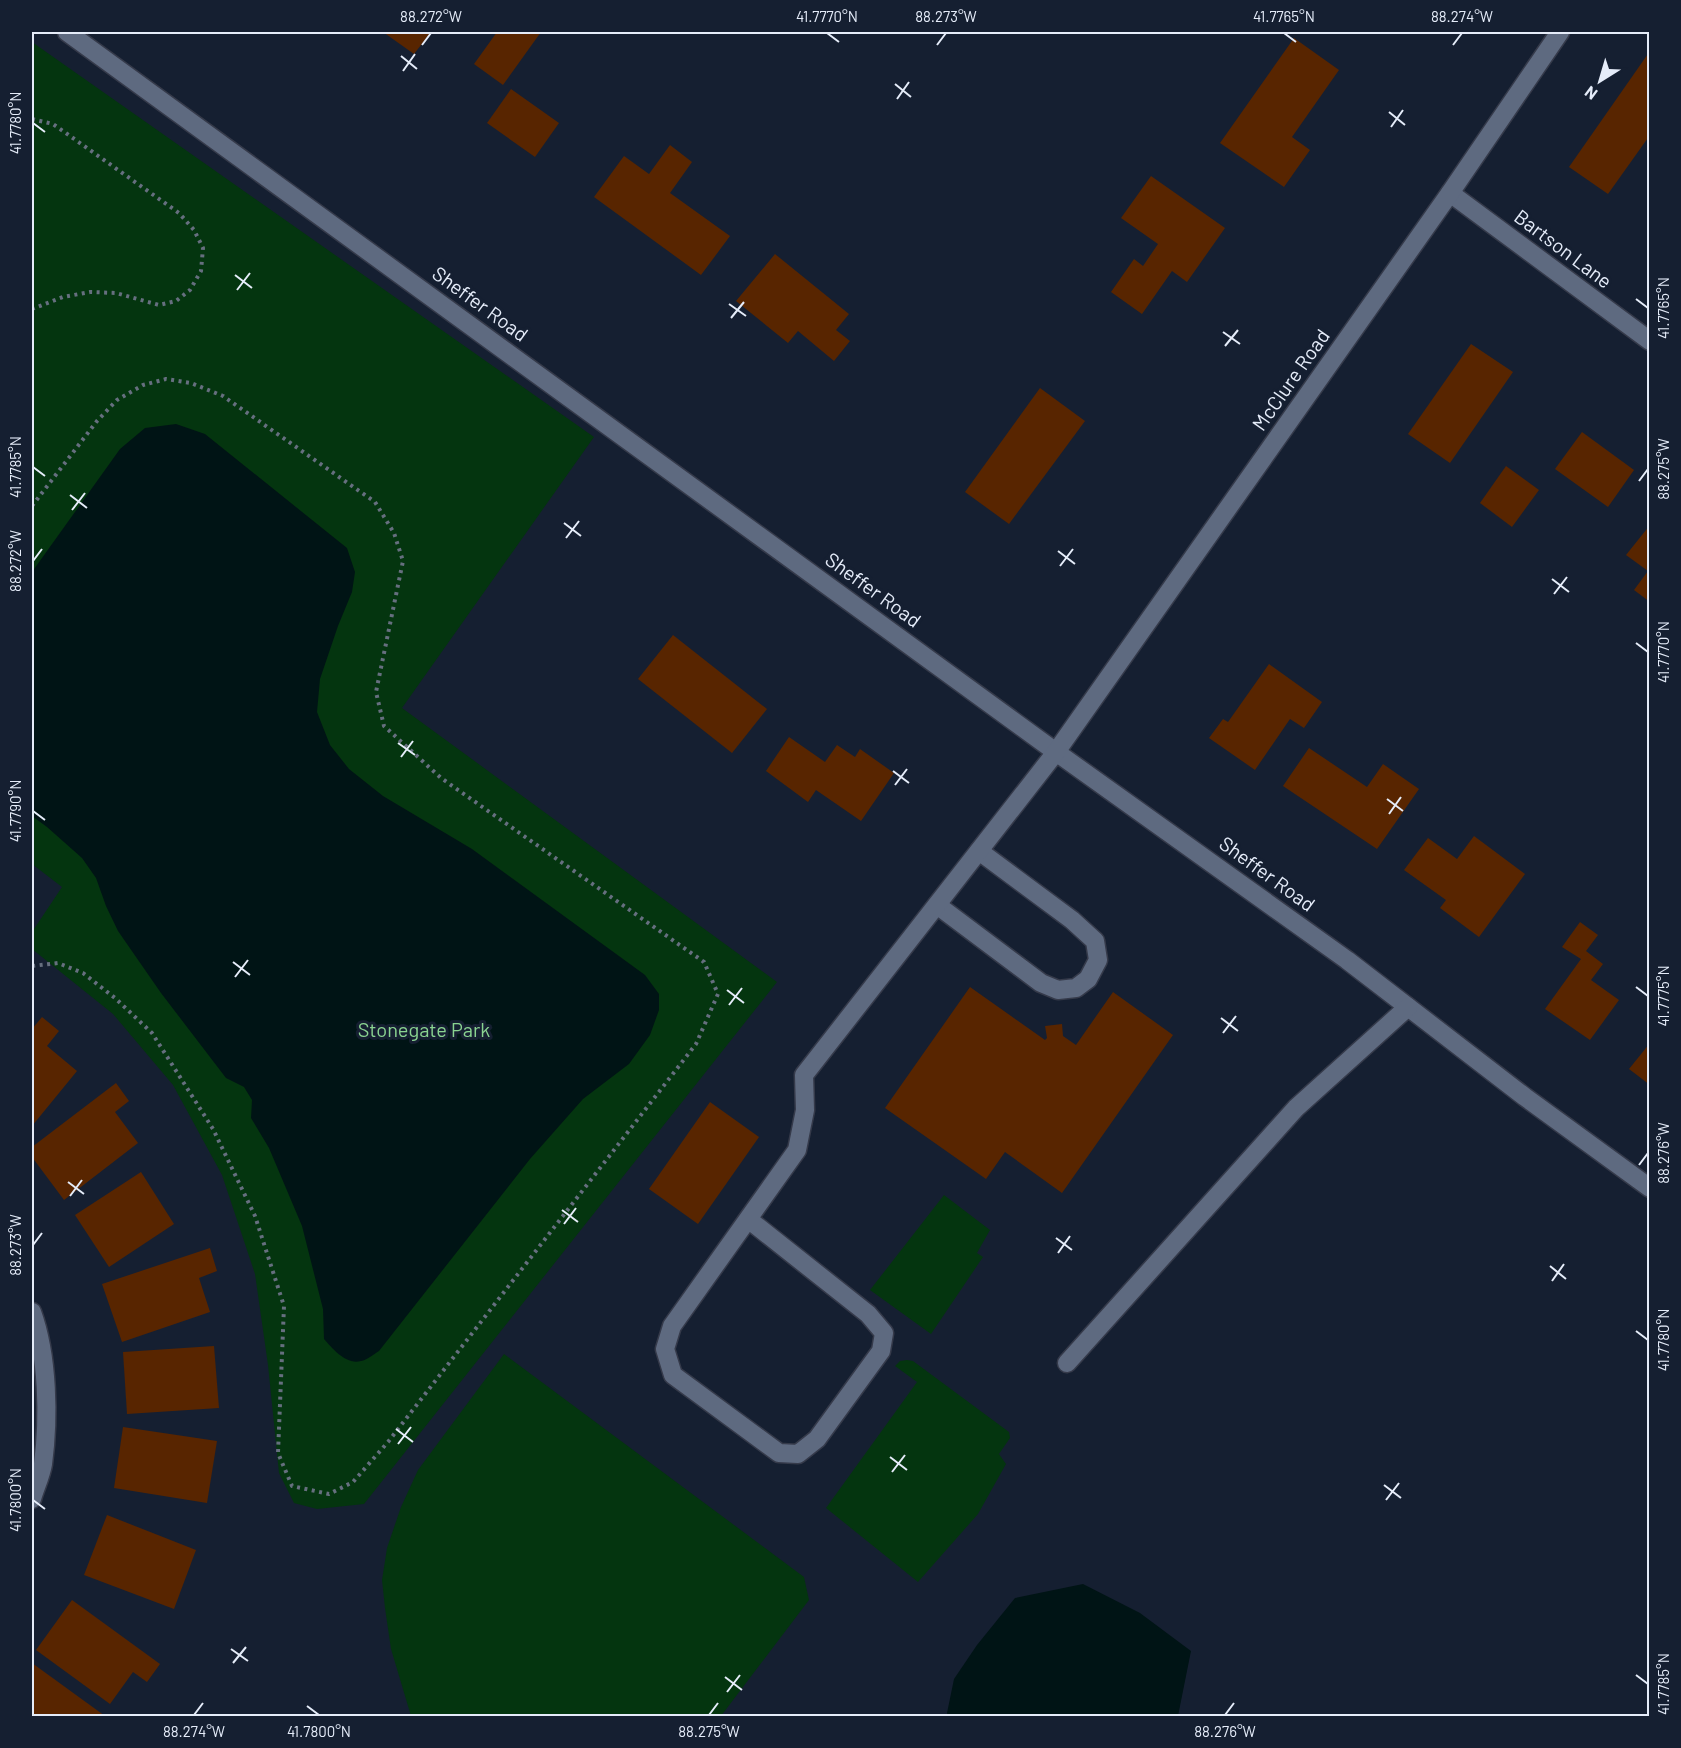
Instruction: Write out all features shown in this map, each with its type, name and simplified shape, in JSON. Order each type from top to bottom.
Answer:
[{"type":"street","name":"Sheffer Road","points":[[67,32],[1056,752],[1347,960],[1525,1097],[1650,1188]]},
{"type":"street","name":"McClure Road","points":[[748,1219],[868,1314],[884,1333],[881,1352],[817,1439],[798,1454],[779,1452],[673,1375],[666,1349],[672,1326],[797,1150],[805,1110],[804,1075],[1056,752],[1450,193],[1560,32]]},
{"type":"street","name":"Bartson Lane","points":[[1450,193],[1650,340]]},
{"type":"street","points":[[937,905],[1041,983],[1058,990],[1076,988],[1088,979],[1098,960],[1095,941],[1072,920],[979,851]]},
{"type":"street","points":[[1067,1363],[1296,1108],[1408,1007]]},
{"type":"street","points":[[32,1312],[37,1327],[47,1396],[43,1466],[32,1499]]},
{"type":"path","points":[[32,119],[53,124],[179,213],[194,230],[203,248],[201,271],[190,290],[176,301],[159,305],[116,293],[90,292],[63,297],[32,309]]},
{"type":"path","points":[[32,506],[97,421],[117,400],[143,385],[166,380],[191,383],[223,396],[375,502],[394,532],[403,561],[376,692],[384,726],[441,778],[704,962],[718,994],[696,1044],[403,1424],[353,1482],[329,1494],[292,1486],[278,1453],[284,1306],[255,1216],[213,1129],[152,1033],[115,998],[83,973],[58,963],[32,966]]},
{"type":"green space","name":"Stonegate Park","points":[[32,42],[594,437],[402,708],[777,982],[364,1504],[317,1509],[294,1503],[279,1473],[268,1365],[255,1274],[222,1175],[173,1085],[113,1014],[32,949],[32,932],[62,887],[32,864]]},
{"type":"green space","points":[[944,1195],[990,1230],[977,1253],[983,1257],[931,1334],[870,1290]]},
{"type":"green space","points":[[504,1354],[804,1577],[809,1600],[721,1716],[411,1716],[391,1649],[385,1608],[382,1580],[387,1548],[401,1507],[418,1470]]},
{"type":"green space","points":[[900,1361],[913,1361],[1009,1432],[1010,1438],[999,1454],[1006,1464],[978,1514],[918,1582],[826,1508],[917,1382],[895,1366]]},
{"type":"shaded area","points":[[176,424],[205,434],[347,548],[355,572],[352,592],[320,679],[317,712],[330,745],[349,769],[383,796],[472,849],[645,975],[659,994],[659,1010],[650,1035],[629,1064],[583,1099],[530,1159],[379,1351],[361,1361],[350,1361],[324,1339],[323,1309],[302,1226],[269,1148],[251,1118],[252,1100],[244,1087],[226,1078],[161,993],[118,931],[96,878],[82,858],[32,816],[32,572],[120,449],[145,428]]},
{"type":"shaded area","points":[[1083,1584],[1140,1613],[1191,1651],[1178,1716],[948,1716],[954,1679],[977,1645],[1015,1598]]},
{"type":"building","points":[[383,32],[431,32],[414,54]]},
{"type":"building","points":[[497,32],[541,32],[503,85],[474,64]]},
{"type":"building","points":[[1294,38],[1339,70],[1292,137],[1310,150],[1284,187],[1220,143]]},
{"type":"building","points":[[1650,51],[1650,135],[1608,194],[1569,167]]},
{"type":"building","points":[[511,89],[559,123],[535,157],[487,123]]},
{"type":"building","points":[[670,145],[692,162],[670,193],[730,236],[701,275],[594,197],[624,156],[649,174]]},
{"type":"building","points":[[1151,176],[1225,228],[1187,282],[1172,271],[1142,314],[1111,292],[1134,259],[1143,266],[1158,244],[1121,218]]},
{"type":"building","points":[[775,254],[849,314],[836,330],[850,341],[834,361],[798,331],[788,343],[736,301]]},
{"type":"building","points":[[1471,344],[1513,372],[1450,463],[1408,434]]},
{"type":"building","points":[[1040,388],[1085,421],[1009,524],[965,492]]},
{"type":"building","points":[[1582,432],[1634,470],[1608,507],[1555,469]]},
{"type":"building","points":[[1506,466],[1539,490],[1512,527],[1480,503]]},
{"type":"building","points":[[1650,525],[1650,602],[1634,590],[1648,571],[1626,555]]},
{"type":"building","points":[[673,635],[767,709],[732,753],[638,679]]},
{"type":"building","points":[[1269,664],[1322,702],[1304,728],[1290,719],[1255,770],[1209,738],[1223,719],[1228,722]]},
{"type":"building","points":[[789,737],[825,762],[837,745],[855,757],[860,749],[894,773],[861,821],[816,790],[808,802],[766,771]]},
{"type":"building","points":[[1309,748],[1367,787],[1383,764],[1419,789],[1377,849],[1283,786]]},
{"type":"building","points":[[1474,836],[1525,874],[1479,937],[1440,908],[1446,900],[1404,870],[1428,838],[1457,859]]},
{"type":"building","points":[[1580,922],[1598,935],[1586,951],[1603,964],[1591,980],[1619,1000],[1590,1040],[1545,1009],[1581,959],[1562,947]]},
{"type":"building","points":[[970,987],[1045,1040],[1047,1038],[1045,1026],[1062,1024],[1063,1036],[1076,1045],[1113,992],[1173,1035],[1062,1193],[1005,1152],[986,1179],[885,1108]]},
{"type":"building","points":[[42,1017],[59,1031],[47,1046],[77,1071],[32,1126],[32,1029]]},
{"type":"building","points":[[1650,1043],[1650,1085],[1629,1069]]},
{"type":"building","points":[[116,1083],[129,1101],[115,1112],[138,1143],[64,1200],[32,1157],[32,1147]]},
{"type":"building","points":[[710,1102],[759,1137],[698,1224],[649,1189]]},
{"type":"building","points":[[141,1172],[174,1224],[109,1267],[75,1215]]},
{"type":"building","points":[[210,1248],[217,1271],[199,1278],[210,1312],[122,1342],[102,1284]]},
{"type":"building","points":[[214,1346],[219,1408],[127,1414],[123,1352]]},
{"type":"building","points":[[123,1427],[217,1441],[207,1503],[114,1488]]},
{"type":"building","points":[[107,1515],[196,1550],[174,1609],[84,1575]]},
{"type":"building","points":[[72,1600],[160,1664],[147,1682],[133,1672],[110,1704],[36,1650]]},
{"type":"building","points":[[32,1663],[105,1716],[32,1716]]}]
